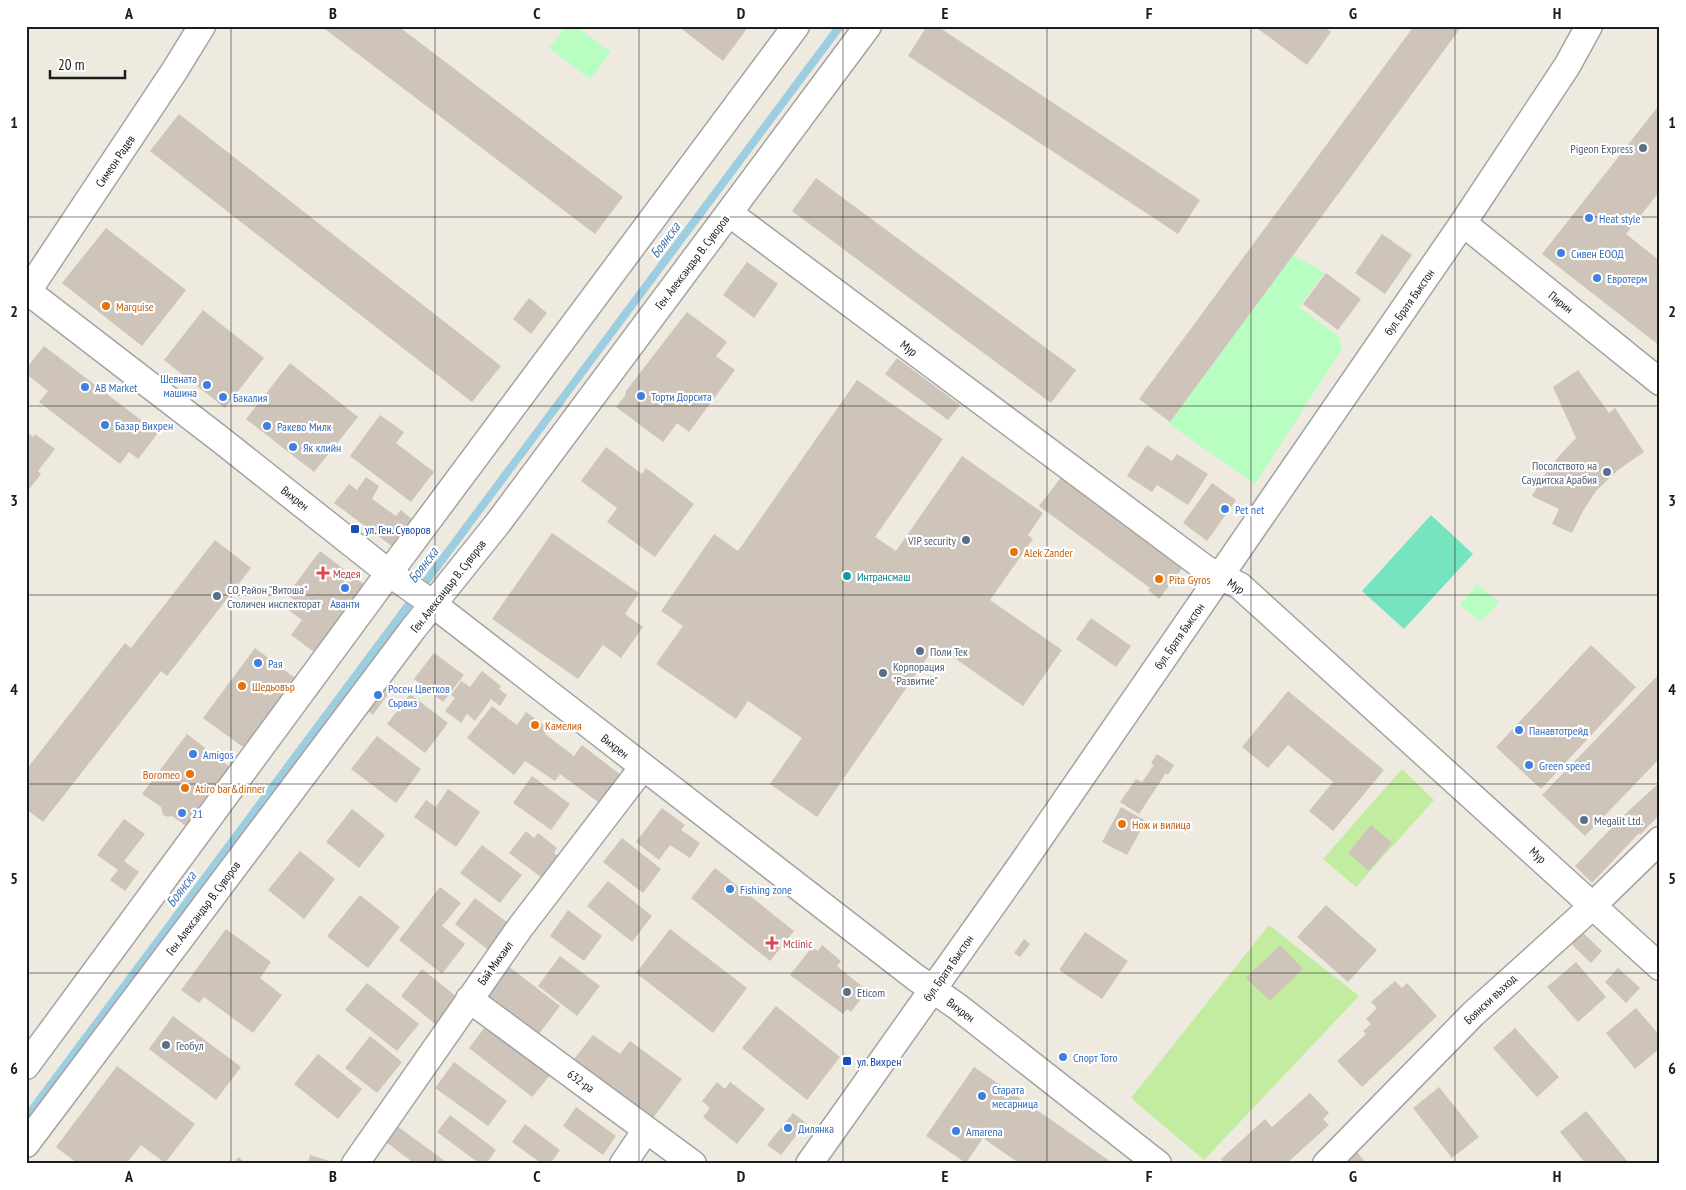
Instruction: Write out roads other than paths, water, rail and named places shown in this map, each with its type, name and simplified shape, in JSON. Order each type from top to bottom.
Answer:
[{"type":"street","name":"Симеон Радев","points":[[27,291],[175,70],[202,26]]},
{"type":"street","points":[[26,1066],[389,573],[796,26]]},
{"type":"street","name":"Ген. Александър В. Суворов","points":[[26,1144],[433,604],[498,523],[868,26]]},
{"type":"street","name":"бул. Братя Бъкстон","points":[[809,1164],[933,990],[1463,223],[1567,66],[1589,26]]},
{"type":"street","name":"Мур","points":[[729,213],[1206,569],[1240,586],[1660,966]]},
{"type":"street","name":"Пирин","points":[[1463,223],[1660,382]]},
{"type":"street","name":"Вихрен","points":[[27,291],[221,440],[389,573],[433,604],[1158,1164]]},
{"type":"street","name":"Бай Михаил","points":[[355,1164],[519,929],[643,767]]},
{"type":"street","name":"Боянски възход","points":[[1326,1164],[1473,1014],[1594,905],[1660,840]]},
{"type":"street","name":"632-ра","points":[[469,999],[693,1164]]},
{"type":"street","points":[[623,1164],[646,1130]]},
{"type":"waterway","name":"Боянска","points":[[26,1118],[840,26]]},
{"type":"place","name":"Pigeon Express","points":[[1643,148]]},
{"type":"place","name":"Heat style","points":[[1589,218]]},
{"type":"place","name":"Сивен ЕООД","points":[[1561,253]]},
{"type":"place","name":"Евротерм","points":[[1597,278]]},
{"type":"place","name":"Marquise","points":[[106,306]]},
{"type":"place","name":"Шевната машина","points":[[207,385]]},
{"type":"place","name":"AB Market","points":[[85,387]]},
{"type":"place","name":"Торти Дорсита","points":[[641,396]]},
{"type":"place","name":"Бакалия","points":[[223,397]]},
{"type":"place","name":"Базар Вихрен","points":[[105,425]]},
{"type":"place","name":"Ракево Милк","points":[[267,426]]},
{"type":"place","name":"Як клийн","points":[[293,447]]},
{"type":"place","name":"Посолството на Саудитска Арабия","points":[[1607,472]]},
{"type":"place","name":"Pet net","points":[[1225,509]]},
{"type":"place","name":"ул. Ген. Суворов","points":[[355,529]]},
{"type":"place","name":"VIP security","points":[[966,540]]},
{"type":"place","name":"Alek Zander","points":[[1014,552]]},
{"type":"place","name":"Медея","points":[[323,573]]},
{"type":"place","name":"Интрансмаш","points":[[847,576]]},
{"type":"place","name":"Pita Gyros","points":[[1159,579]]},
{"type":"place","name":"Аванти","points":[[345,588]]},
{"type":"place","name":"СО Район \"Витоша\" Столичен инспекторат","points":[[217,596]]},
{"type":"place","name":"Поли Тек","points":[[920,651]]},
{"type":"place","name":"Рая","points":[[258,663]]},
{"type":"place","name":"Корпорация \"Развитие\"","points":[[883,673]]},
{"type":"place","name":"Шедьовър","points":[[242,686]]},
{"type":"place","name":"Росен Цветков Сървиз","points":[[378,695]]},
{"type":"place","name":"Камелия","points":[[535,725]]},
{"type":"place","name":"Панавтотрейд","points":[[1519,730]]},
{"type":"place","name":"Amigos","points":[[193,754]]},
{"type":"place","name":"Green speed","points":[[1529,765]]},
{"type":"place","name":"Boromeo","points":[[190,774]]},
{"type":"place","name":"Atiro bar&dinner","points":[[185,788]]},
{"type":"place","name":"21","points":[[182,813]]},
{"type":"place","name":"Megalit Ltd.","points":[[1584,820]]},
{"type":"place","name":"Нож и вилица","points":[[1122,824]]},
{"type":"place","name":"Fishing zone","points":[[730,889]]},
{"type":"place","name":"Mclinic","points":[[772,943]]},
{"type":"place","name":"Eticom","points":[[847,992]]},
{"type":"place","name":"Геобул","points":[[166,1045]]},
{"type":"place","name":"Спорт Тото","points":[[1063,1057]]},
{"type":"place","name":"ул. Вихрен","points":[[847,1061]]},
{"type":"place","name":"Старата месарница","points":[[982,1096]]},
{"type":"place","name":"Дилянка","points":[[788,1128]]},
{"type":"place","name":"Amarena","points":[[956,1131]]}]
